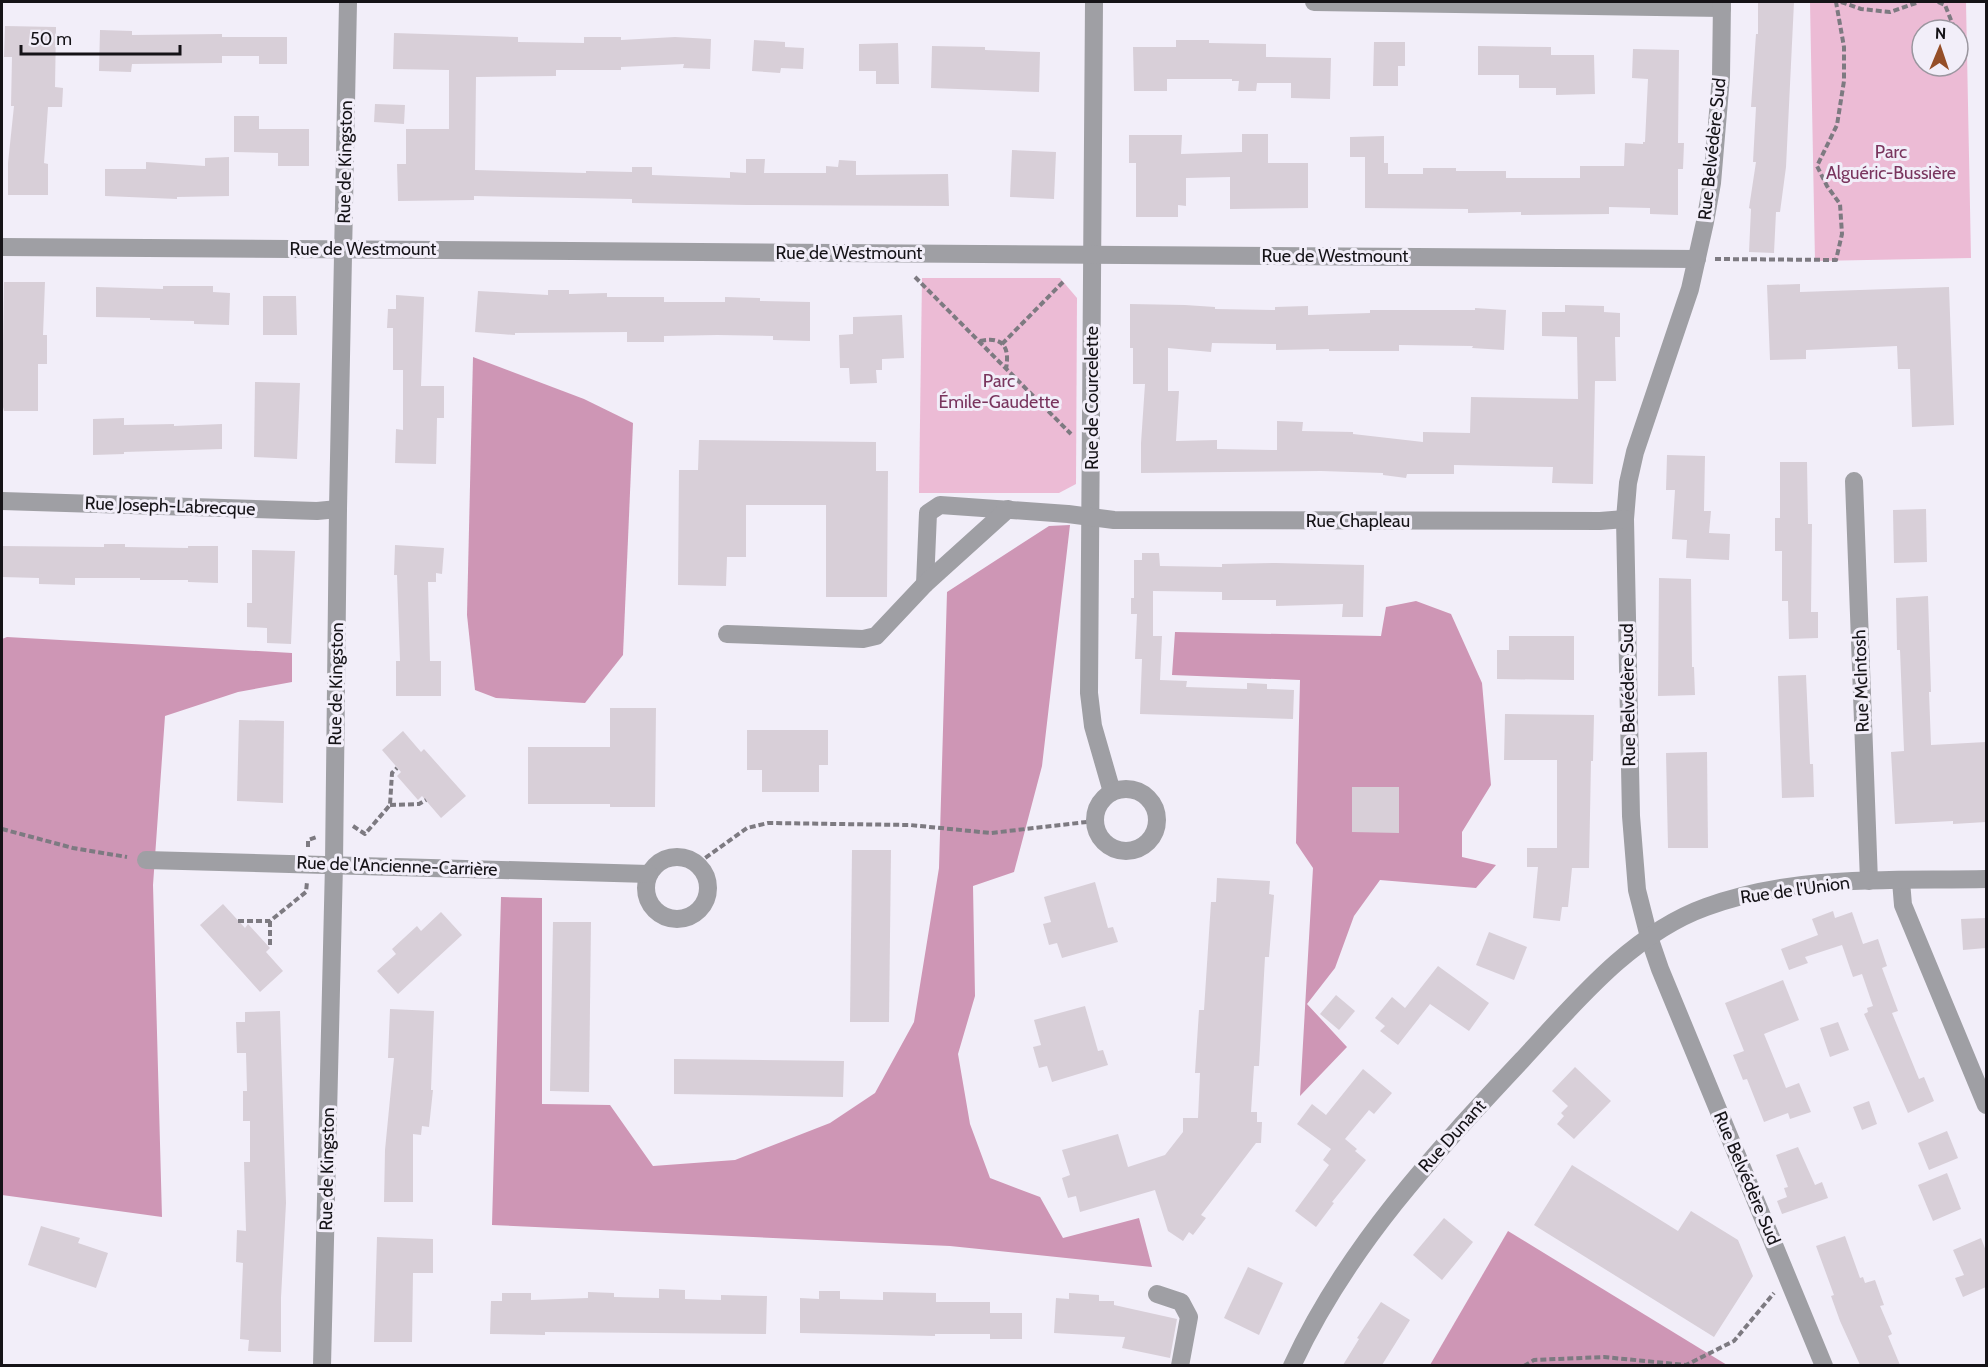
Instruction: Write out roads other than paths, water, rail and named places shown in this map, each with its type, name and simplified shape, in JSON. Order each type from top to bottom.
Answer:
[{"type":"street","name":"Rue de Kingston","points":[[322,1365],[334,864],[348,2]]},
{"type":"street","name":"Rue de Courcelette","points":[[1094,2],[1089,693],[1093,726],[1112,792]]},
{"type":"street","points":[[1314,2],[1722,5]]},
{"type":"street","name":"Rue Belvédère Sud","points":[[1722,5],[1721,77],[1712,183],[1690,289],[1635,452],[1628,483],[1625,519],[1631,816],[1637,890],[1649,937],[1665,984],[1824,1365]]},
{"type":"street","name":"Rue de Westmount","points":[[2,247],[1697,259]]},
{"type":"street","name":"Rue McIntosh","points":[[1854,481],[1869,881]]},
{"type":"street","name":"Rue Joseph-Labrecque","points":[[2,501],[317,511],[338,509]]},
{"type":"street","name":"Rue Chapleau","points":[[925,584],[928,513],[940,505],[1091,516],[1114,520],[1600,521],[1625,519]]},
{"type":"street","points":[[727,634],[863,639],[876,636],[925,584],[1008,509]]},
{"type":"street","points":[[1132,789],[1142,793],[1155,809],[1156,829],[1144,845],[1134,850],[1125,851],[1108,845],[1097,831],[1095,821],[1099,805],[1112,792],[1132,789]]},
{"type":"street","points":[[681,856],[698,864],[705,872],[709,882],[709,893],[705,903],[698,912],[678,920],[658,913],[646,895],[649,874],[662,860],[671,857],[681,856]]},
{"type":"street","name":"Rue de l'Ancienne-Carrière","points":[[146,860],[649,874]]},
{"type":"street","name":"Rue de l'Union","points":[[1649,937],[1675,921],[1704,908],[1736,897],[1775,889],[1831,881],[1986,879]]},
{"type":"street","points":[[1901,881],[1903,905],[1986,1105]]},
{"type":"street","name":"Rue Dunant","points":[[1292,1365],[1317,1316],[1365,1240],[1419,1172],[1564,1015],[1606,974],[1649,937]]},
{"type":"street","points":[[1157,1294],[1181,1302],[1189,1317],[1180,1365]]},
{"type":"park label","name":"Parc Alguéric-Bussière","points":[[1891,162]]},
{"type":"park label","name":"Parc Émile-Gaudette","points":[[999,391]]}]
